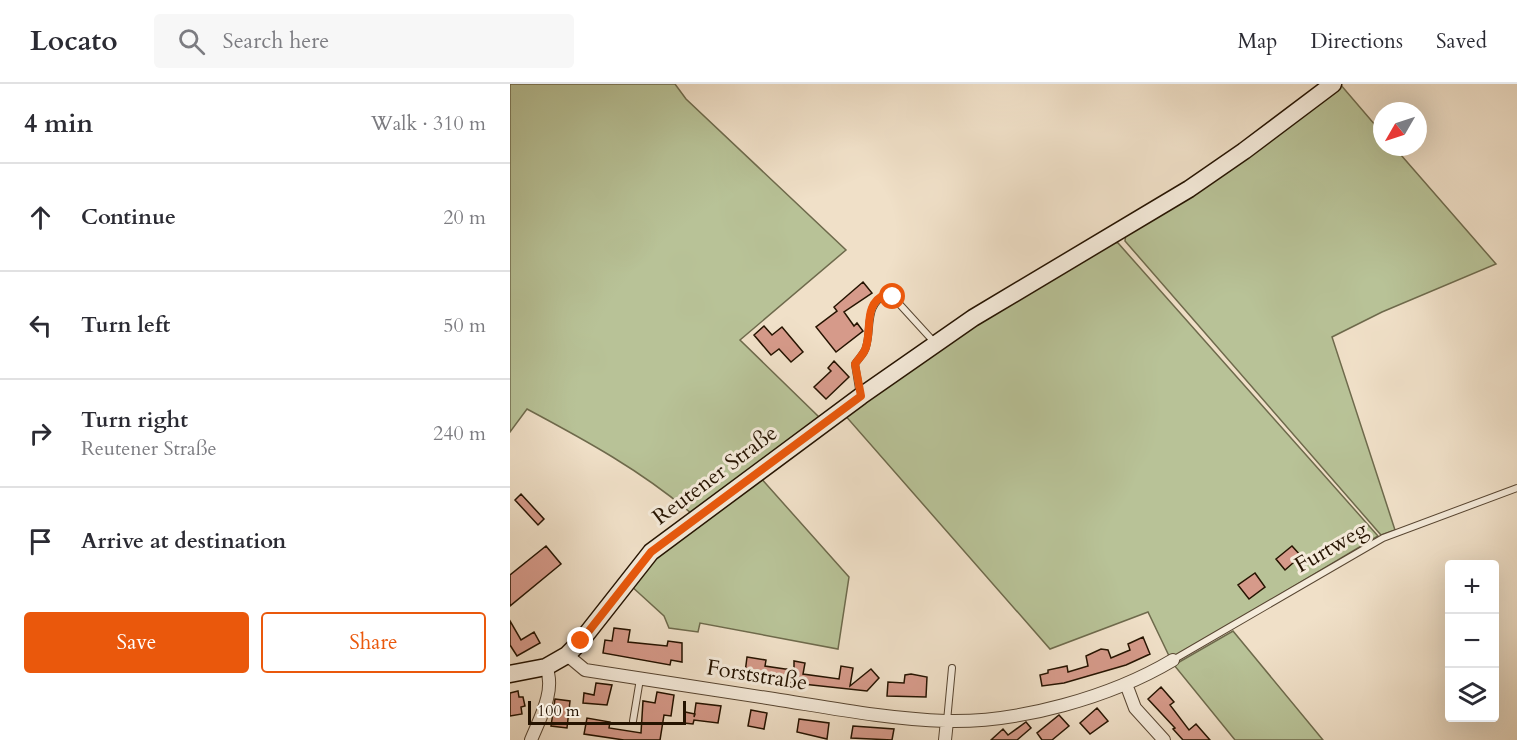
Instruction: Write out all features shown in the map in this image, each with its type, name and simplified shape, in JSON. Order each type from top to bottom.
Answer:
[{"type":"street","name":"Reutener Straße","points":[[510,674],[546,667],[567,655],[581,641],[651,552],[861,396],[935,343],[1189,189],[1333,84]]},
{"type":"street","name":"Forststraße","points":[[567,655],[585,670],[876,715],[947,721],[1032,711],[1126,684],[1173,660]]},
{"type":"street","points":[[531,740],[548,692],[550,676],[546,667]]},
{"type":"street","points":[[1126,684],[1135,708],[1164,740]]},
{"type":"street","points":[[945,740],[947,721]]},
{"type":"lane","points":[[861,396],[855,364],[866,348],[870,314],[880,297],[886,294],[893,297],[935,343]]},
{"type":"lane","name":"Furtweg","points":[[1173,660],[1383,538],[1517,488]]},
{"type":"lane","points":[[947,721],[952,668]]},
{"type":"lane","points":[[633,720],[640,678]]},
{"type":"green space","points":[[510,84],[675,84],[686,99],[846,250],[740,340],[821,419],[692,514],[633,470],[527,409],[510,432]]},
{"type":"green space","points":[[1340,84],[1373,122],[1373,156],[1402,156],[1496,264],[1382,312],[1332,337],[1395,530],[1381,535],[1125,241],[1126,232]]},
{"type":"green space","points":[[1112,241],[1118,243],[1378,536],[1171,660],[1148,612],[1050,649],[843,413],[938,347]]},
{"type":"green space","points":[[759,476],[849,577],[838,649],[700,623],[698,632],[669,628],[664,616],[630,585],[642,569]]},
{"type":"green space","points":[[1233,631],[1323,740],[1235,740],[1174,665]]},
{"type":"building","points":[[863,282],[872,293],[844,312],[854,326],[857,323],[863,331],[836,352],[816,327],[837,311],[834,307]]},
{"type":"building","points":[[764,326],[772,335],[782,327],[803,352],[791,362],[779,349],[771,355],[754,335]]},
{"type":"building","points":[[834,361],[849,377],[826,399],[814,387],[831,371],[828,368]]},
{"type":"building","points":[[521,494],[544,519],[538,525],[515,500]]},
{"type":"building","points":[[546,546],[561,564],[510,606],[510,575]]},
{"type":"building","points":[[1292,546],[1301,556],[1285,570],[1276,559]]},
{"type":"building","points":[[1255,573],[1265,587],[1249,599],[1238,585]]},
{"type":"building","points":[[510,621],[521,640],[534,632],[540,643],[517,656],[510,645]]},
{"type":"building","points":[[614,628],[630,630],[628,642],[667,646],[668,641],[682,643],[682,662],[671,660],[670,665],[603,653],[605,640],[612,641]]},
{"type":"building","points":[[1143,637],[1150,654],[1126,665],[1064,683],[1042,686],[1040,675],[1048,673],[1048,670],[1067,666],[1068,672],[1088,666],[1086,656],[1101,649],[1108,650],[1111,658],[1130,650],[1128,644]]},
{"type":"building","points":[[747,657],[766,660],[765,666],[785,669],[794,669],[794,661],[805,663],[803,674],[839,679],[841,666],[853,668],[850,686],[871,669],[879,678],[867,691],[784,682],[745,673]]},
{"type":"building","points":[[905,675],[927,677],[926,697],[887,696],[888,682],[904,683]]},
{"type":"building","points":[[596,683],[612,685],[607,705],[583,703],[584,693],[594,695]]},
{"type":"building","points":[[1161,687],[1174,702],[1170,705],[1189,730],[1196,724],[1210,740],[1183,740],[1148,699]]},
{"type":"building","points":[[518,691],[519,697],[523,697],[525,706],[521,707],[522,714],[510,716],[510,693]]},
{"type":"building","points":[[657,692],[674,695],[671,716],[664,715],[660,740],[624,740],[584,734],[587,718],[610,722],[609,728],[641,733],[643,701],[655,703]]},
{"type":"building","points":[[555,699],[570,701],[567,728],[551,726]]},
{"type":"building","points":[[696,703],[721,706],[718,723],[694,720],[693,724],[684,723],[685,712],[694,714]]},
{"type":"building","points":[[1097,708],[1108,721],[1090,734],[1080,723]]},
{"type":"building","points":[[751,710],[767,713],[764,729],[748,726]]},
{"type":"building","points":[[1059,715],[1069,726],[1052,740],[1042,740],[1037,733]]},
{"type":"building","points":[[799,719],[829,723],[827,739],[797,732]]},
{"type":"building","points":[[1026,722],[1031,728],[1017,740],[991,740],[1003,729],[1008,735]]},
{"type":"building","points":[[853,726],[894,729],[892,740],[851,738]]},
{"type":"route","points":[[581,641],[632,573],[651,552],[684,525],[861,396],[855,364],[866,348],[870,314],[874,303],[880,297],[886,294],[893,297]]}]
